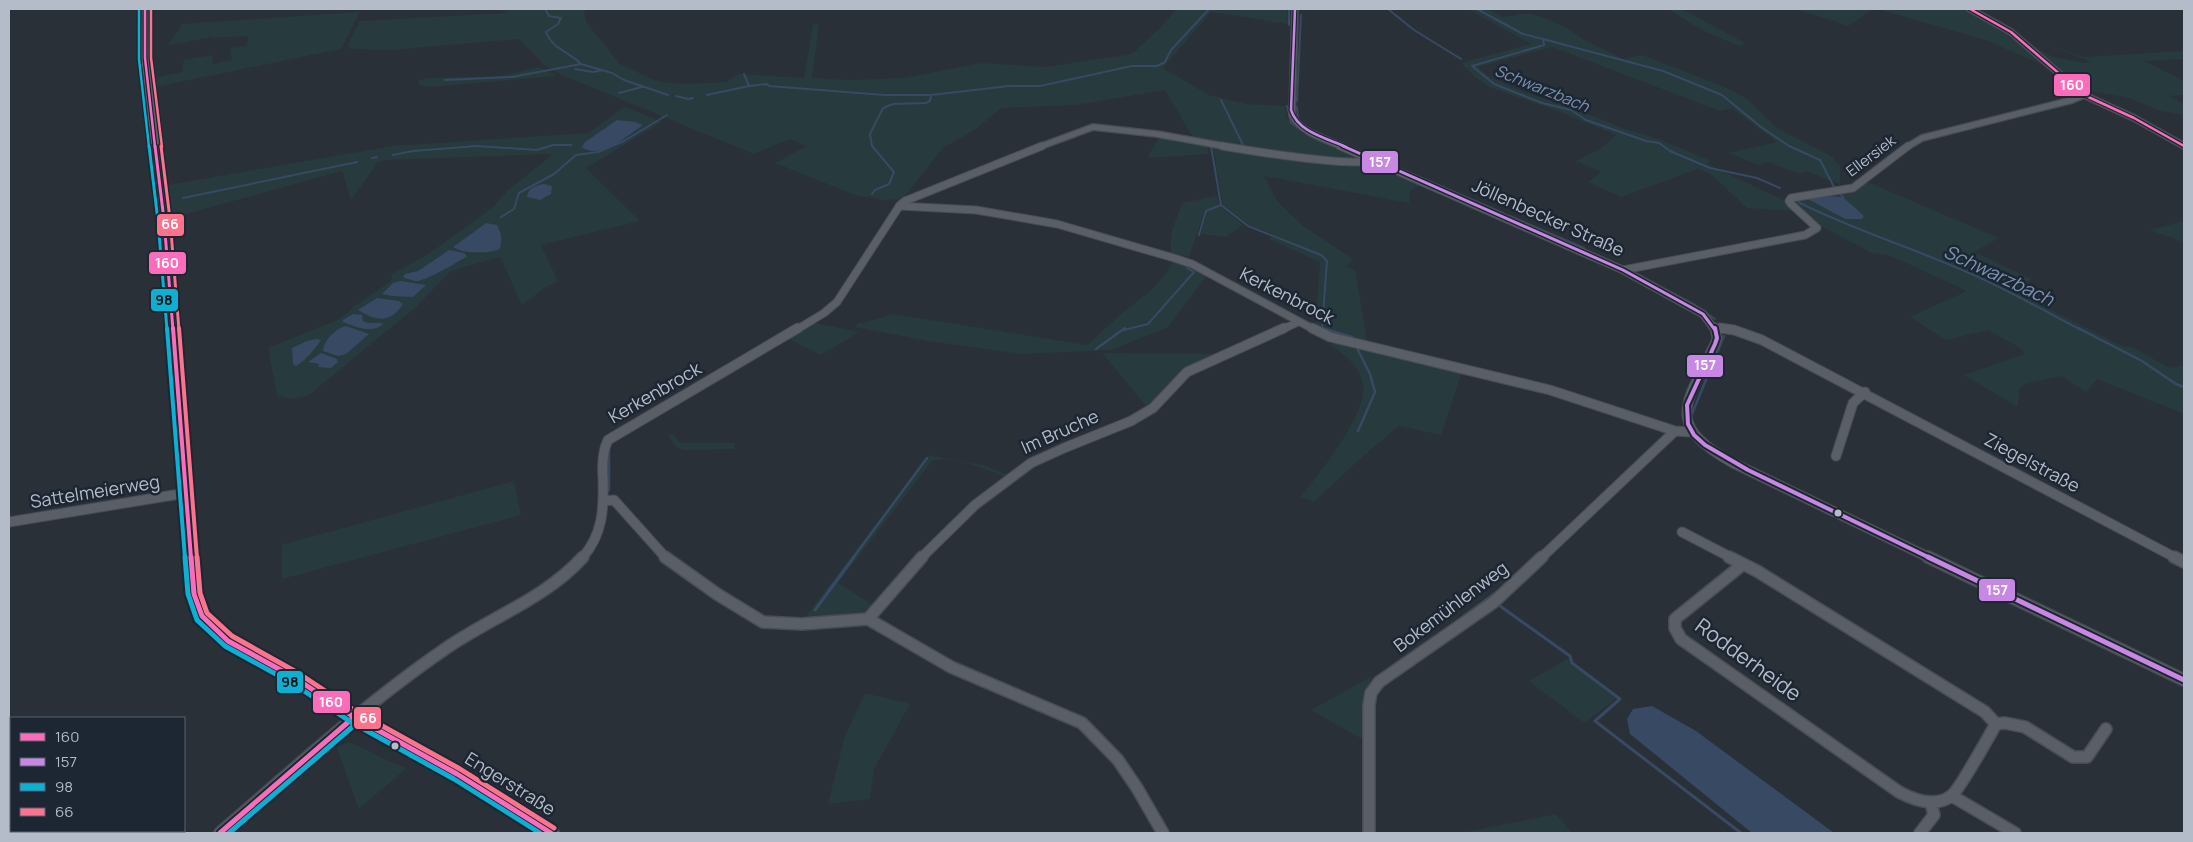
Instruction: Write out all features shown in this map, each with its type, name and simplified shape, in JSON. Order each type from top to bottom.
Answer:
[{"type":"main road","name":"Engerstraße","points":[[145,9],[145,58],[163,212],[194,594],[202,616],[228,641],[295,678],[354,717],[457,774],[552,833]]},
{"type":"street","name":"Jöllenbecker Straße","points":[[1295,9],[1292,103],[1294,119],[1302,128],[1314,135],[1623,270],[1691,306],[1703,314],[1715,328]]},
{"type":"street","points":[[1970,9],[2011,32],[2084,95],[2134,118],[2184,146]]},
{"type":"street","name":"Ellersiek","points":[[1623,270],[1805,235],[1817,230],[1816,225],[1797,210],[1789,201],[1791,198],[1839,192],[1853,188],[1912,143],[1922,138],[2072,100],[2084,95]]},
{"type":"street","points":[[899,206],[905,201],[1066,136],[1093,127],[1157,134],[1273,155],[1368,162],[1372,160]]},
{"type":"street","name":"Kerkenbrock","points":[[220,833],[354,717],[448,647],[540,594],[575,565],[587,552],[595,539],[601,523],[603,449],[608,440],[824,313],[838,302],[899,206],[976,210],[1057,224],[1192,264],[1298,322],[1330,337],[1550,390],[1675,431],[1690,432]]},
{"type":"street","name":"Im Bruche","points":[[868,619],[953,525],[1017,472],[1043,457],[1138,417],[1161,401],[1187,372],[1298,322]]},
{"type":"street","points":[[1715,328],[1715,344],[1686,409],[1686,425],[1700,442],[1719,455],[2184,680]]},
{"type":"street","name":"Ziegelstraße","points":[[1715,328],[1734,330],[1762,340],[1865,392],[2184,562]]},
{"type":"street","points":[[1836,456],[1853,404],[1865,392]]},
{"type":"street","name":"Bokemühlenweg","points":[[1369,833],[1369,705],[1371,693],[1379,682],[1494,602],[1675,431]]},
{"type":"street","name":"Sattelmeierweg","points":[[9,522],[186,493]]},
{"type":"street","points":[[603,501],[614,500],[667,559],[716,594],[763,622],[802,624],[868,619],[951,667],[1082,723],[1098,736],[1121,762],[1163,833]]},
{"type":"street","points":[[1682,532],[1742,565],[1757,571],[1986,712],[1996,724]]},
{"type":"street","name":"Rodderheide","points":[[1742,565],[1675,619],[1675,628],[1681,639],[1899,792],[1914,800],[1931,803]]},
{"type":"street","points":[[1920,833],[1934,815],[1931,803],[1952,796],[1996,724],[2004,722],[2018,724],[2073,757],[2079,758],[2087,757],[2106,729]]},
{"type":"street","points":[[1952,796],[2015,833]]},
{"type":"green space","points":[[498,9],[584,9],[586,22],[620,64],[654,80],[689,84],[726,82],[739,74],[804,78],[813,24],[819,25],[812,78],[850,80],[904,78],[981,63],[1046,67],[1132,54],[1161,27],[1176,9],[1287,9],[1288,24],[1211,12],[1163,68],[1209,95],[1246,104],[1285,106],[1287,119],[1302,133],[1420,185],[1410,191],[1409,203],[1264,176],[1277,201],[1303,226],[1353,259],[1346,267],[1355,270],[1367,341],[1325,329],[1325,333],[1315,329],[1320,262],[1269,239],[1274,234],[1249,225],[1223,205],[1213,147],[1194,139],[1165,90],[1076,105],[1002,108],[976,129],[943,148],[901,201],[891,199],[889,201],[855,195],[775,163],[807,146],[789,139],[754,154],[562,75],[544,65],[519,39],[391,50],[350,49],[348,45],[360,21],[507,13]]},
{"type":"green space","points":[[1468,9],[1475,9],[1493,19],[1496,18],[1479,9],[1488,9],[1503,17],[1528,13],[1548,19],[1570,30],[1584,40],[1624,59],[1642,55],[1727,88],[1747,99],[1777,128],[1831,156],[1840,166],[1840,184],[1806,171],[1800,174],[1768,162],[1759,165],[1729,153],[1777,142],[1732,108],[1720,111],[1552,47],[1478,67],[1490,77],[1526,93],[1566,105],[1622,128],[1659,139],[1711,161],[1707,164],[1783,200],[1796,211],[1747,208],[1712,175],[1698,169],[1621,197],[1588,182],[1601,172],[1576,161],[1600,149],[1616,135],[1558,111],[1489,87],[1475,77],[1461,63],[1531,44]]},
{"type":"green space","points":[[1668,9],[1682,9],[1745,43],[1740,46],[1705,32]]},
{"type":"green space","points":[[1796,9],[1873,9],[1848,26]]},
{"type":"green space","points":[[1877,9],[1967,9],[2009,32],[2048,67],[1983,39]]},
{"type":"green space","points":[[360,12],[341,49],[155,87],[153,78],[182,72],[184,60],[212,55],[213,64],[232,60],[230,48],[246,46],[249,36],[209,38],[215,25],[208,38],[168,45],[182,24]]},
{"type":"green space","points":[[2023,40],[2053,57],[2085,63],[2090,61],[2035,41],[2084,57],[2184,51],[2184,59],[2144,61],[2184,81],[2184,95],[2169,96],[2184,104],[2184,118],[2181,117],[2183,115],[2161,111],[2126,97],[2089,91],[2099,99],[2095,99]]},
{"type":"green space","points":[[539,67],[557,76],[428,87],[420,85],[417,81],[427,78],[503,76]]},
{"type":"green space","points":[[625,107],[662,122],[586,168],[640,221],[541,245],[558,281],[544,288],[522,305],[500,257],[451,271],[416,307],[309,395],[301,397],[289,398],[277,395],[268,348],[340,319],[353,307],[391,281],[392,274],[430,253],[494,206],[507,191],[553,154],[385,160],[378,162],[351,200],[342,171],[172,218],[168,185],[393,146],[588,133]],"holes":[[[617,120],[643,125],[624,139],[610,146],[595,151],[587,151],[585,142]],[[486,223],[481,254],[457,250],[453,247]],[[449,250],[454,251],[462,261],[444,268],[405,274],[418,271]]]},
{"type":"green space","points":[[1160,136],[1207,144],[1209,154],[1147,158]]},
{"type":"green space","points":[[1867,182],[1999,238],[1974,252],[2032,279],[2016,292],[2122,346],[2132,347],[2170,368],[2184,365],[2184,414],[2097,379],[2086,392],[2062,376],[2024,384],[2019,389],[2018,407],[1964,375],[2025,354],[2020,348],[1988,330],[1946,340],[1910,317],[1967,291],[1887,255],[1872,253],[1822,227],[1794,203],[1794,199],[1846,193]],"holes":[[[1827,196],[1843,197],[1845,219],[1807,198]]]},
{"type":"green space","points":[[1217,196],[1219,205],[1216,207],[1220,206],[1243,225],[1226,237],[1201,234],[1207,212],[1215,207],[1205,211],[1189,257],[1171,253],[1171,234],[1182,203]]},
{"type":"green space","points":[[2184,221],[2184,242],[2149,230]]},
{"type":"green space","points":[[1173,261],[1192,267],[1207,275],[1168,327],[1111,350],[1022,354],[928,341],[855,327],[859,322],[864,323],[893,314],[1087,345],[1154,287],[1164,276]]},
{"type":"green space","points":[[815,323],[859,332],[821,355],[787,338]]},
{"type":"green space","points":[[1333,341],[1462,371],[1441,435],[1399,426],[1314,502],[1301,497],[1340,444],[1357,413],[1362,398],[1363,386],[1360,373],[1347,358],[1331,345]]},
{"type":"green space","points":[[1102,353],[1223,354],[1202,363],[1147,407]]},
{"type":"green space","points":[[673,434],[680,443],[735,443],[734,449],[684,450],[676,447],[668,435]]},
{"type":"green space","points":[[928,455],[983,465],[1008,475],[1005,477],[960,461],[932,461],[838,583],[874,606],[865,615],[803,620]]},
{"type":"green space","points":[[514,481],[521,515],[282,579],[282,545]]},
{"type":"green space","points":[[1569,658],[1570,663],[1617,698],[1585,723],[1529,681]]},
{"type":"green space","points":[[1372,676],[1362,703],[1362,739],[1311,710]]},
{"type":"green space","points":[[865,693],[910,704],[874,769],[870,799],[828,804],[845,736]]},
{"type":"green space","points":[[347,742],[407,768],[359,809],[337,748]]},
{"type":"green space","points":[[1556,814],[1572,833],[1461,833]]},
{"type":"water","points":[[617,120],[643,125],[605,149],[596,151],[582,147],[585,142]]},
{"type":"water","points":[[538,185],[552,186],[551,194],[540,200],[527,197],[529,191]]},
{"type":"water","points":[[1843,197],[1864,216],[1862,219],[1845,219],[1806,198]]},
{"type":"water","points":[[486,223],[497,225],[501,237],[500,249],[489,252],[476,252],[463,251],[453,247]]},
{"type":"water","points":[[449,250],[464,253],[467,256],[422,280],[415,281],[403,277],[405,274],[418,271]]},
{"type":"water","points":[[401,281],[426,285],[413,297],[382,294],[393,283]]},
{"type":"water","points":[[377,298],[399,301],[403,304],[393,315],[382,319],[371,317],[358,310]]},
{"type":"water","points":[[353,314],[362,315],[363,321],[366,322],[383,324],[374,329],[369,329],[343,322],[343,320]]},
{"type":"water","points":[[346,326],[369,334],[346,354],[338,356],[323,351],[325,343],[331,336],[338,329]]},
{"type":"water","points":[[316,339],[321,340],[310,354],[296,366],[293,364],[292,348]]},
{"type":"water","points":[[321,353],[337,359],[338,362],[331,368],[318,367],[319,364],[308,362]]},
{"type":"water","points":[[1652,706],[1696,731],[1834,833],[1752,833],[1630,734],[1627,719],[1633,709]]},
{"type":"waterway","points":[[545,9],[549,16],[561,18],[558,24],[546,32],[549,38],[557,47],[581,64]]},
{"type":"waterway","points":[[872,194],[875,190],[889,184],[894,172],[872,146],[870,134],[883,108],[893,104],[926,103],[930,101],[931,95],[1009,86],[1040,86],[1132,66],[1157,66],[1165,62],[1171,50],[1209,9]]},
{"type":"waterway","points":[[1289,9],[1289,25]]},
{"type":"waterway","points":[[1388,9],[1414,30],[1461,59]]},
{"type":"waterway","name":"Schwarzbach","points":[[1477,9],[1523,34],[1543,39]]},
{"type":"waterway","points":[[1297,101],[1301,15]]},
{"type":"waterway","points":[[1543,39],[1663,71],[1722,95],[1761,127],[1789,146],[1820,160],[1834,187],[1843,197],[1841,198]]},
{"type":"waterway","name":"Schwarzbach","points":[[1543,39],[1544,45],[1472,66],[1494,84],[1542,103],[1571,110],[1586,120],[1646,141],[1659,143],[1670,151],[1710,168],[1757,178],[1780,188]]},
{"type":"waterway","points":[[445,80],[512,77],[581,64]]},
{"type":"waterway","points":[[581,64],[602,70]]},
{"type":"waterway","points":[[575,69],[593,72],[602,70]]},
{"type":"waterway","points":[[602,70],[624,80],[668,95]]},
{"type":"waterway","points":[[744,74],[749,86]]},
{"type":"waterway","points":[[749,86],[767,84],[769,86],[884,95],[930,95]]},
{"type":"waterway","points":[[707,95],[749,86]]},
{"type":"waterway","points":[[619,93],[642,87]]},
{"type":"waterway","points":[[676,96],[688,99],[693,98]]},
{"type":"waterway","points":[[1221,100],[1244,147]]},
{"type":"waterway","points":[[1287,106],[1291,123],[1309,135]]},
{"type":"waterway","points":[[1297,107],[1298,119],[1301,123]]},
{"type":"waterway","points":[[501,217],[514,209],[519,193],[554,174],[576,155],[598,152],[624,141],[667,115]]},
{"type":"waterway","points":[[1314,131],[1336,141]]},
{"type":"waterway","points":[[393,155],[413,151],[477,146],[537,150],[553,145],[571,145]]},
{"type":"waterway","points":[[1211,146],[1221,205]]},
{"type":"waterway","points":[[372,158],[377,157]]},
{"type":"waterway","points":[[183,198],[357,162]]},
{"type":"waterway","points":[[1410,173],[1503,213]]},
{"type":"waterway","name":"Schwarzbach","points":[[1797,198],[1800,203],[1820,213],[1983,279],[2081,330]]},
{"type":"waterway","points":[[1199,235],[1206,211],[1221,205]]},
{"type":"waterway","points":[[1221,205],[1248,226],[1321,255],[1327,261],[1322,328]]},
{"type":"waterway","points":[[1510,216],[1584,248]]},
{"type":"waterway","points":[[1124,330],[1148,324],[1194,272],[1187,268]]},
{"type":"waterway","points":[[1663,288],[1695,305],[1715,319]]},
{"type":"waterway","points":[[1096,349],[1125,328]]},
{"type":"waterway","points":[[1322,328],[1352,337]]},
{"type":"waterway","points":[[1322,328],[1325,330]]},
{"type":"waterway","name":"Schwarzbach","points":[[2078,328],[2142,361],[2176,384],[2184,387]]},
{"type":"waterway","points":[[1692,414],[1724,336]]},
{"type":"waterway","points":[[1356,346],[1370,374],[1375,392],[1358,431]]},
{"type":"waterway","points":[[609,449],[609,490]]},
{"type":"waterway","points":[[853,558],[927,458]]},
{"type":"waterway","points":[[815,610],[854,557]]},
{"type":"waterway","points":[[1464,616],[1494,594]]},
{"type":"waterway","points":[[1500,606],[1570,656],[1572,663],[1620,699],[1595,721],[1741,833]]},
{"type":"transit line","name":"98","points":[[139,9],[139,59],[158,221],[188,594],[197,620],[225,646],[292,683],[351,722],[454,779],[540,833]]},
{"type":"transit line","name":"160","points":[[145,9],[145,58],[164,220],[194,594],[202,616],[228,641],[295,678],[354,717],[457,774],[551,833]]},
{"type":"transit line","name":"66","points":[[151,9],[151,58],[170,219],[200,593],[207,613],[232,636],[298,673],[357,712],[460,769],[554,828]]},
{"type":"transit line","name":"157","points":[[1295,9],[1291,110],[1294,119],[1303,128],[1585,252],[1623,270],[1703,314],[1715,328],[1717,338],[1687,405],[1688,424],[1694,435],[1705,445],[1748,470],[2184,680]]},
{"type":"transit line","name":"160","points":[[1970,9],[2011,32],[2084,95],[2134,118],[2184,146]]},
{"type":"transit line","name":"160","points":[[220,833],[354,717]]},
{"type":"transit line","name":"98","points":[[229,833],[358,722]]}]
